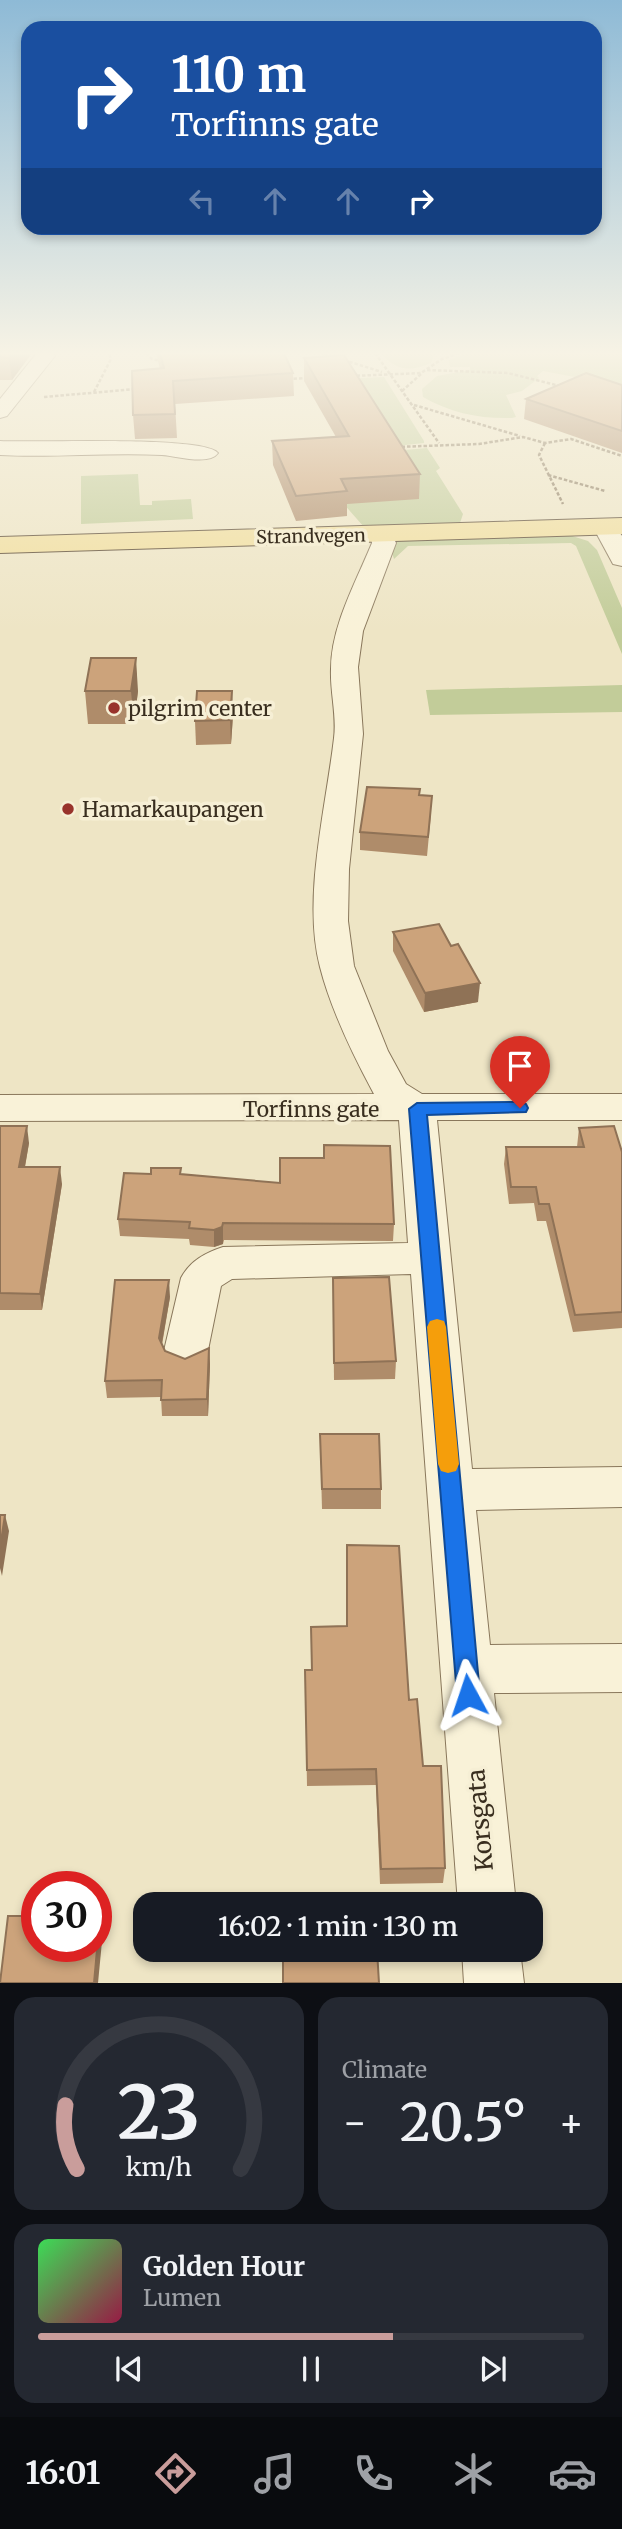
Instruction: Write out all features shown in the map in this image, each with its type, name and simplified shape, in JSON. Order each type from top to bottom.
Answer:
[{"type":"main road","name":"Strandvegen","points":[[0,545],[44,541],[382,535],[614,526]]},
{"type":"street","points":[[0,448],[36,451],[137,447],[207,453]]},
{"type":"street","points":[[614,526],[622,559]]},
{"type":"street","points":[[382,535],[383,543],[350,631],[344,667],[349,734],[333,869],[331,921],[337,966],[370,1051],[392,1093],[417,1109]]},
{"type":"street","name":"Torfinns gate","points":[[0,1108],[622,1107]]},
{"type":"street","name":"Korsgata","points":[[417,1109],[486,1892]]},
{"type":"street","points":[[186,1355],[202,1278],[223,1263],[431,1258]]},
{"type":"street","points":[[451,1490],[622,1487]]},
{"type":"street","points":[[466,1669],[622,1668]]},
{"type":"street","points":[[492,1962],[494,1983]]},
{"type":"path","points":[[384,448],[411,446]]},
{"type":"path","points":[[544,446],[539,456],[575,528]]},
{"type":"path","points":[[590,446],[622,456]]},
{"type":"path","points":[[548,475],[605,491]]},
{"type":"green space","points":[[427,448],[440,468],[436,471],[463,514],[460,523],[364,527],[342,502],[361,454]]},
{"type":"green space","points":[[138,474],[140,505],[152,505],[152,501],[191,499],[193,519],[81,524],[81,476]]},
{"type":"green space","points":[[569,535],[588,541],[597,550],[622,608],[622,654],[576,546],[571,543],[408,546],[394,559],[388,540]]},
{"type":"green space","points":[[622,685],[622,712],[430,715],[426,690]]},
{"type":"building","points":[[274,446],[402,446],[420,474],[341,479],[347,491],[296,496]]},
{"type":"building","points":[[91,658],[136,658],[131,691],[85,691]]},
{"type":"building","points":[[197,691],[232,691],[230,720],[195,721]]},
{"type":"building","points":[[367,787],[420,789],[419,795],[432,796],[428,837],[360,832]]},
{"type":"building","points":[[439,924],[451,946],[458,944],[480,983],[425,993],[393,932]]},
{"type":"building","points":[[0,1126],[27,1126],[19,1167],[60,1167],[40,1294],[0,1293]]},
{"type":"building","points":[[614,1126],[622,1152],[622,1312],[575,1315],[549,1204],[539,1204],[536,1187],[511,1187],[506,1147],[584,1147],[579,1128]]},
{"type":"building","points":[[324,1145],[390,1146],[394,1224],[223,1223],[222,1227],[214,1230],[189,1228],[190,1222],[118,1219],[124,1173],[151,1174],[151,1168],[181,1168],[180,1174],[280,1183],[280,1158],[324,1158]]},
{"type":"building","points":[[389,1277],[396,1361],[334,1363],[333,1278]]},
{"type":"building","points":[[115,1280],[169,1280],[159,1338],[165,1351],[185,1359],[209,1348],[207,1399],[161,1400],[162,1380],[105,1381]]},
{"type":"building","points":[[320,1434],[379,1434],[381,1489],[322,1489]]},
{"type":"building","points":[[0,1515],[5,1515],[0,1548]]},
{"type":"building","points":[[347,1545],[399,1546],[409,1700],[417,1699],[423,1766],[441,1766],[445,1868],[381,1869],[376,1769],[307,1770],[305,1670],[312,1670],[311,1627],[347,1626]]},
{"type":"building","points":[[8,1916],[21,1916],[21,1962],[96,1962],[94,1983],[0,1983]]},
{"type":"building","points":[[283,1962],[378,1962],[379,1983],[283,1983]]},
{"type":"slow traffic","points":[[437,1327],[448,1464]]},
{"type":"place","name":"pilgrim center","points":[[114,708]]},
{"type":"place","name":"Hamarkaupangen","points":[[68,809]]},
{"type":"route","points":[[468,1695],[417,1109],[520,1108]]}]
